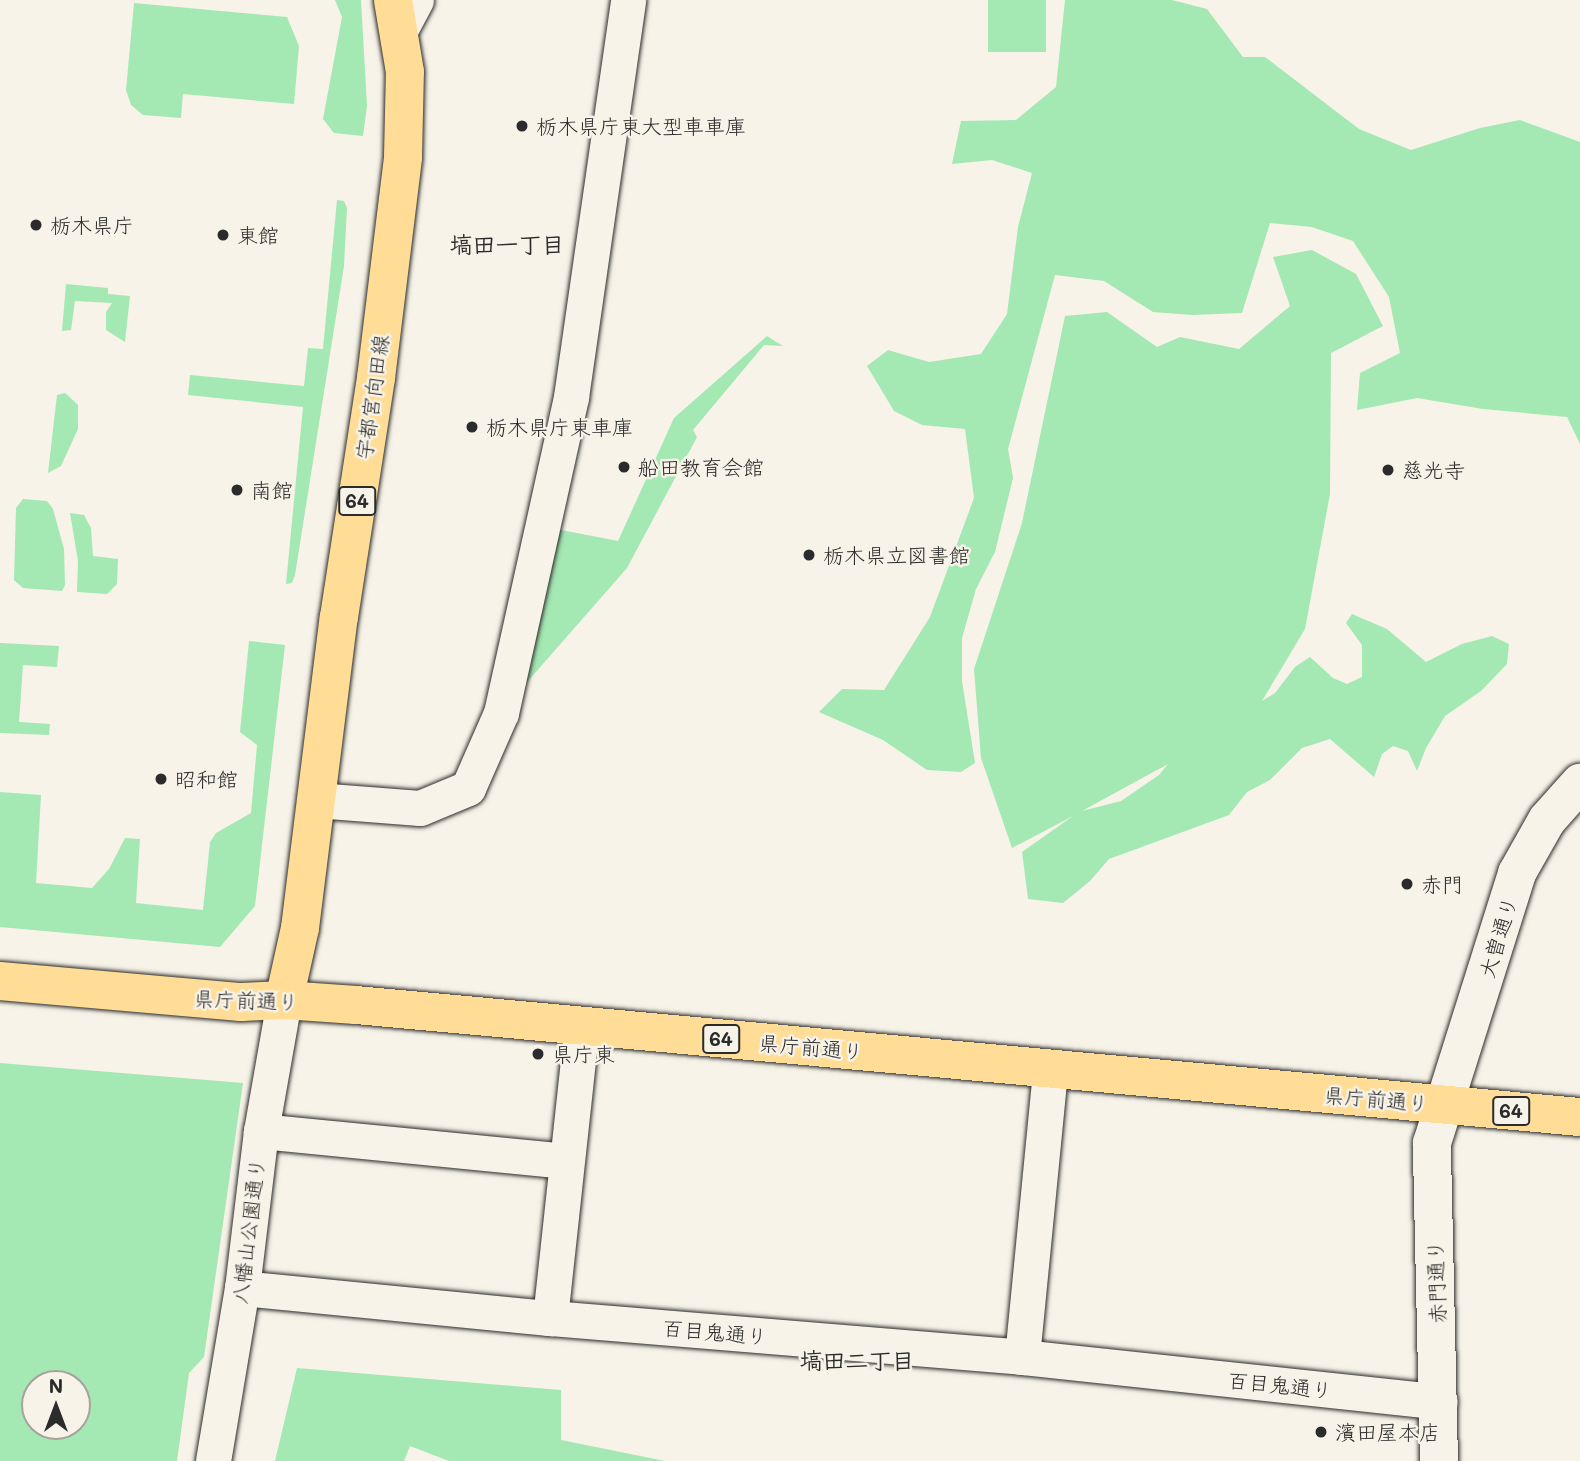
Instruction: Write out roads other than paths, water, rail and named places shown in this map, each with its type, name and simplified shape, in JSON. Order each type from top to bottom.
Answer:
[{"type":"main road","name":"宇都宮向田線","points":[[284,1000],[300,928],[339,617],[376,378],[403,157],[405,72],[402,11]]},
{"type":"main road","name":"県庁前通り","points":[[0,981],[241,1002],[284,1000],[1580,1117]]},
{"type":"street","points":[[316,800],[420,808],[468,788],[501,713],[570,397],[628,0]]},
{"type":"street","name":"大曽通り","points":[[1442,1105],[1458,1066],[1517,873],[1547,820],[1580,783]]},
{"type":"street","name":"八幡山公園通り","points":[[214,1461],[242,1288],[261,1131],[284,1000]]},
{"type":"street","points":[[550,1318],[565,1161],[582,1026]]},
{"type":"street","points":[[1022,1357],[1050,1070]]},
{"type":"street","name":"赤門通り","points":[[1439,1461],[1440,1402],[1432,1143],[1442,1105]]},
{"type":"street","points":[[261,1131],[565,1161]]},
{"type":"street","name":"百目鬼通り","points":[[242,1288],[550,1318],[1022,1357],[1440,1402]]},
{"type":"place","name":"栃木県庁東大型車車庫","points":[[522,126]]},
{"type":"place","name":"栃木県庁","points":[[36,225]]},
{"type":"place","name":"東館","points":[[223,235]]},
{"type":"place","name":"栃木県庁東車庫","points":[[472,427]]},
{"type":"place","name":"船田教育会館","points":[[624,467]]},
{"type":"place","name":"慈光寺","points":[[1388,470]]},
{"type":"place","name":"南館","points":[[237,490]]},
{"type":"place","name":"栃木県立図書館","points":[[809,555]]},
{"type":"place","name":"昭和館","points":[[161,779]]},
{"type":"place","name":"赤門","points":[[1407,884]]},
{"type":"place","name":"県庁東","points":[[538,1054]]},
{"type":"place","name":"濱田屋本店","points":[[1321,1432]]},
{"type":"district","name":"塙田一丁目","points":[[507,244]]},
{"type":"district","name":"塙田二丁目","points":[[857,1360]]}]
